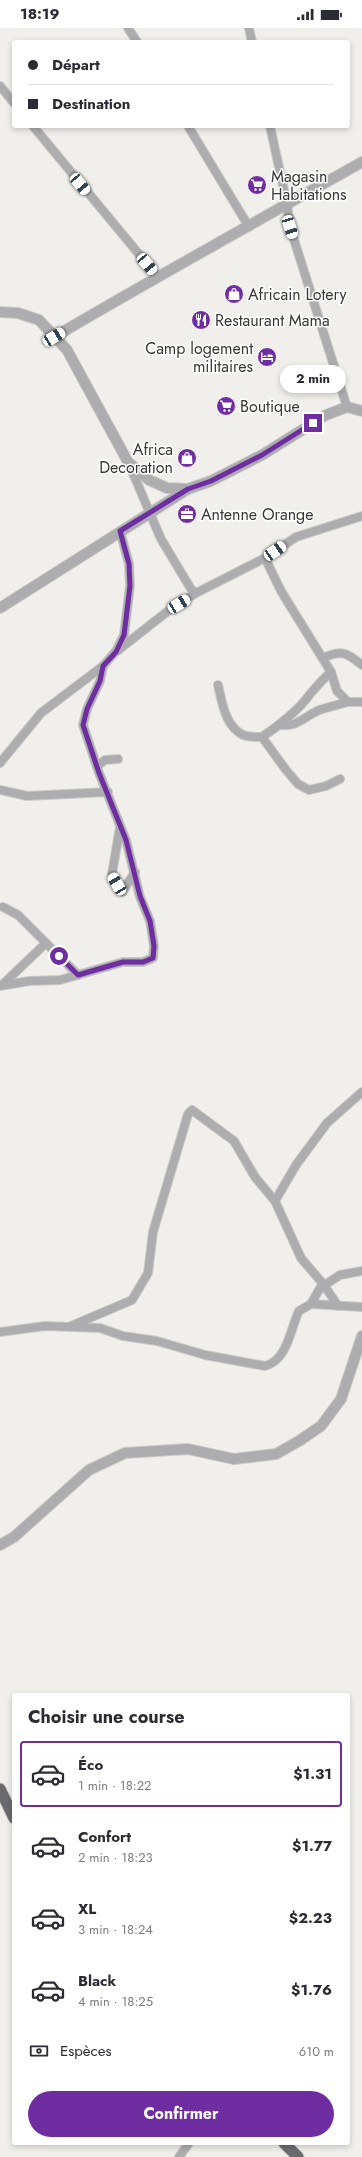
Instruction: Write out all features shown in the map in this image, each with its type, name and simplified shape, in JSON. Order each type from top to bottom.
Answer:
[{"type":"highway","points":[[0,1789],[12,1814]]},
{"type":"highway","points":[[286,2145],[298,2157]]},
{"type":"street","points":[[128,28],[136,40]]},
{"type":"street","points":[[249,28],[252,40]]},
{"type":"street","points":[[0,86],[12,101]]},
{"type":"street","points":[[35,128],[157,276]]},
{"type":"street","points":[[189,128],[249,227]]},
{"type":"street","points":[[270,128],[287,204],[290,227],[347,407]]},
{"type":"street","points":[[54,337],[157,276],[249,227],[362,162]]},
{"type":"street","points":[[0,312],[18,313],[39,320],[67,350],[128,462],[161,539],[191,589],[196,594]]},
{"type":"street","points":[[2,604],[188,489],[211,481],[256,458],[326,415],[347,407],[362,411]]},
{"type":"street","points":[[128,462],[149,480],[167,488],[188,489]]},
{"type":"street","points":[[0,763],[41,713],[57,699],[103,666],[116,652],[168,611],[196,594],[265,558],[296,537],[362,516]]},
{"type":"street","points":[[116,652],[124,635],[130,586],[129,564],[120,531]]},
{"type":"street","points":[[265,558],[281,591],[331,672],[337,691],[348,702]]},
{"type":"street","points":[[323,658],[334,653],[348,654],[362,665]]},
{"type":"street","points":[[1,986],[29,981],[60,980],[123,962],[143,962],[153,958],[154,946],[150,921],[140,896],[135,872],[120,826],[83,725],[87,709],[100,681],[103,666]]},
{"type":"street","points":[[218,685],[221,703],[228,720],[243,735],[262,737],[280,725],[310,694],[314,687],[331,672]]},
{"type":"street","points":[[280,725],[287,726],[305,720],[316,712],[348,702],[362,702]]},
{"type":"street","points":[[262,737],[298,784],[309,790],[326,786],[340,779]]},
{"type":"street","points":[[97,766],[105,760],[118,759]]},
{"type":"street","points":[[0,790],[27,796],[108,792]]},
{"type":"street","points":[[120,826],[112,874],[122,892],[135,872]]},
{"type":"street","points":[[3,907],[18,915],[78,975]]},
{"type":"street","points":[[1,986],[46,943]]},
{"type":"street","points":[[275,1201],[296,1165],[324,1127],[340,1110],[362,1092]]},
{"type":"street","points":[[71,1326],[132,1300],[148,1273],[153,1232],[188,1114],[192,1110],[234,1141],[255,1177],[275,1201],[301,1258],[324,1285],[338,1306]]},
{"type":"street","points":[[312,1304],[316,1293],[324,1285],[340,1275],[362,1271]]},
{"type":"street","points":[[0,1332],[45,1326],[100,1328],[123,1336],[157,1341],[212,1356],[265,1366],[274,1364],[280,1357],[287,1344],[299,1311],[312,1304],[362,1307]]},
{"type":"street","points":[[0,1545],[14,1537],[89,1470],[125,1454],[188,1449],[234,1458],[276,1454],[299,1441],[321,1426],[340,1399],[362,1336]]},
{"type":"street","points":[[178,2157],[187,2145]]},
{"type":"place","name":"Magasin Habitations","points":[[257,185]]},
{"type":"place","name":"Africain Lotery","points":[[234,294]]},
{"type":"place","name":"Restaurant Mama","points":[[201,320]]},
{"type":"place","name":"Camp logement militaires","points":[[267,357]]},
{"type":"place","name":"Boutique","points":[[226,406]]},
{"type":"place","name":"Africa Decoration","points":[[187,458]]},
{"type":"place","name":"Antenne Orange","points":[[187,514]]},
{"type":"route","points":[[59,956],[78,975],[123,962],[143,962],[150,961],[153,958],[153,934],[150,921],[140,896],[126,840],[108,792],[99,773],[93,751],[83,725],[92,696],[100,681],[103,666],[116,652],[124,635],[130,586],[129,564],[120,531],[188,489],[211,481],[262,455],[313,423]]}]
